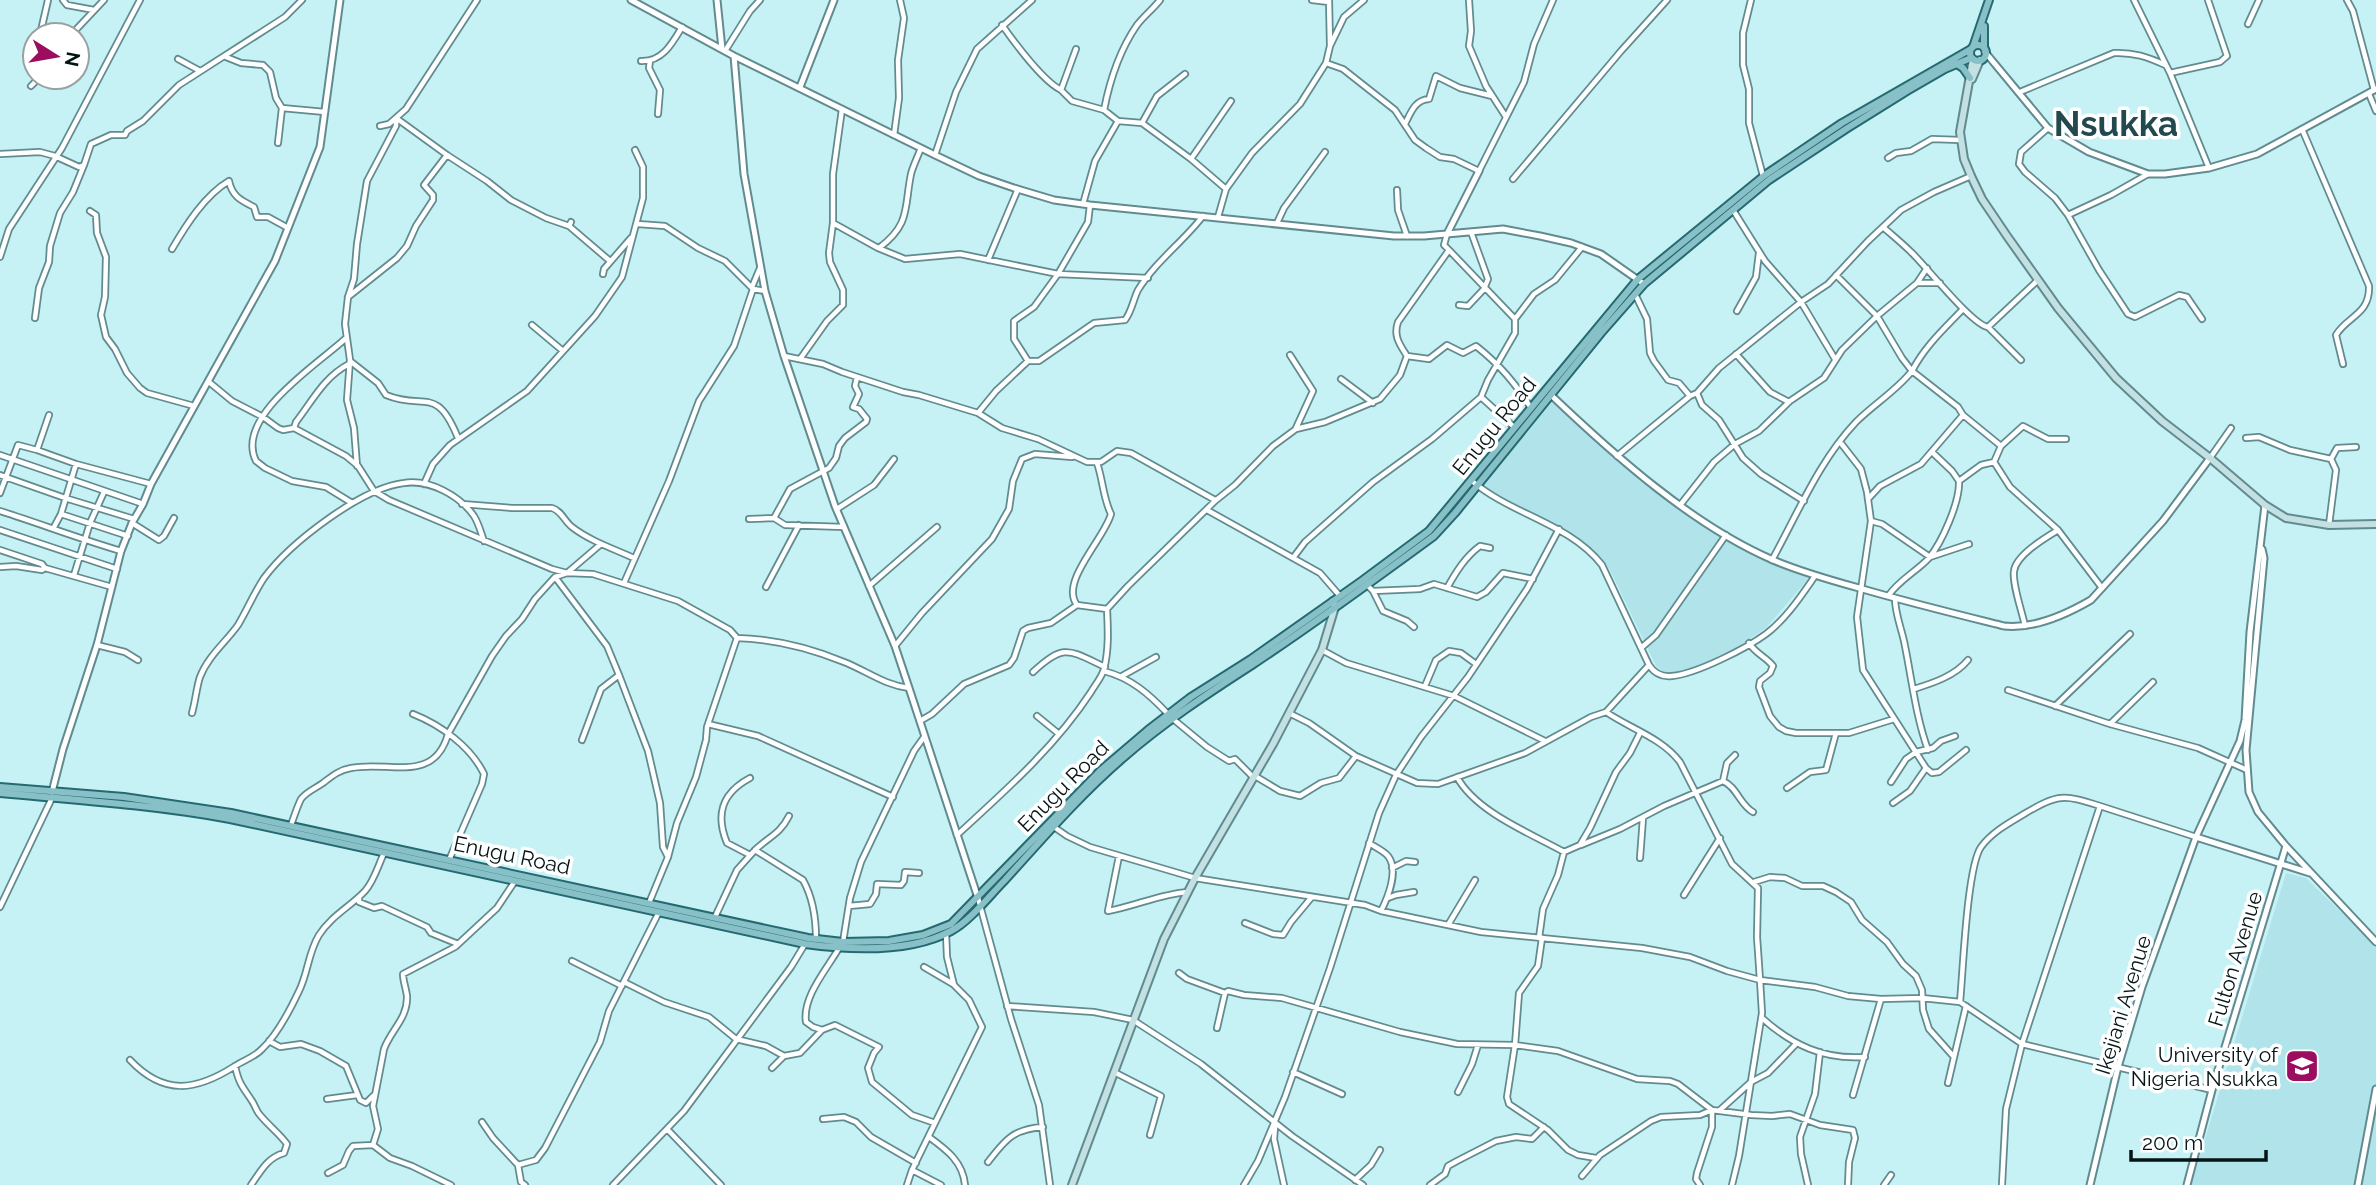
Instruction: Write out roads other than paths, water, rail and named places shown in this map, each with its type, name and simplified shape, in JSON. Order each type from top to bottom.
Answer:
[{"type":"main road","points":[[1989,0],[1979,56],[1961,121],[1964,159],[1982,199],[2058,308],[2116,378],[2162,421],[2265,505],[2286,518],[2329,525],[2376,524]]},
{"type":"main road","points":[[1972,48],[1984,20]]},
{"type":"main road","points":[[1969,87],[1979,56],[1979,46],[1972,48]]},
{"type":"main road","name":"Enugu Road","points":[[0,787],[52,795],[170,803],[291,825],[841,945],[889,941],[938,931],[979,902],[1100,771],[1170,716],[1334,604],[1340,596],[1429,531],[1474,484],[1531,408],[1641,282],[1763,176],[1842,123],[1972,48]]},
{"type":"main road","points":[[1972,48],[1979,56]]},
{"type":"main road","points":[[1072,1185],[1164,939],[1322,650],[1334,604],[1367,585],[1434,536],[1474,484],[1635,295],[1641,282],[1769,180],[1846,129],[1957,64],[1979,56]]},
{"type":"main road","points":[[1957,64],[1970,78]]},
{"type":"main road","points":[[0,793],[52,795],[169,808],[290,831],[805,944],[899,945],[924,941],[955,929],[1103,775],[1170,716]]},
{"type":"street","points":[[43,21],[48,0]]},
{"type":"street","points":[[63,0],[67,5],[94,10]]},
{"type":"street","points":[[84,21],[104,0]]},
{"type":"street","points":[[0,257],[9,229],[88,100],[140,0]]},
{"type":"street","points":[[35,318],[39,288],[49,262],[50,246],[60,213],[73,192],[91,145],[111,135],[125,135],[180,85],[285,17],[302,0]]},
{"type":"street","points":[[0,907],[52,795],[63,748],[97,645],[121,551],[133,521],[275,261],[320,147],[340,0]]},
{"type":"street","points":[[380,126],[389,124],[406,109],[477,0]]},
{"type":"street","points":[[631,0],[734,56],[979,176],[1054,200],[1407,236],[1503,229],[1540,236],[1601,254],[1641,282]]},
{"type":"street","points":[[717,0],[723,50]]},
{"type":"street","points":[[723,50],[760,0]]},
{"type":"street","points":[[800,87],[834,0]]},
{"type":"street","points":[[894,135],[899,98],[898,60],[904,18],[900,0]]},
{"type":"street","points":[[935,155],[956,92],[977,49],[1032,0]]},
{"type":"street","points":[[1104,110],[1112,74],[1129,38],[1160,0]]},
{"type":"street","points":[[1312,0],[1329,1],[1330,46]]},
{"type":"street","points":[[1219,217],[1226,190],[1252,153],[1300,104],[1326,63],[1330,46],[1344,17],[1364,0]]},
{"type":"street","points":[[1469,0],[1469,46],[1492,96],[1506,117]]},
{"type":"street","points":[[1293,558],[1304,542],[1481,397],[1517,330],[1515,319],[1444,245],[1447,234],[1524,82],[1534,44],[1553,0]]},
{"type":"street","points":[[1513,179],[1620,51],[1667,0]]},
{"type":"street","points":[[1751,0],[1743,33],[1743,65],[1749,89],[1749,122],[1763,176]]},
{"type":"street","points":[[2135,0],[2210,168]]},
{"type":"street","points":[[2170,74],[2220,62],[2227,56],[2208,0]]},
{"type":"street","points":[[2248,24],[2259,0]]},
{"type":"street","points":[[2347,0],[2353,10],[2376,111]]},
{"type":"street","points":[[1002,25],[1031,62],[1075,103],[1104,110],[1118,121],[1142,123],[1191,159],[1226,190]]},
{"type":"street","points":[[641,61],[650,61],[664,52],[682,27]]},
{"type":"street","points":[[1061,90],[1076,49]]},
{"type":"street","points":[[2147,57],[2158,51]]},
{"type":"street","points":[[2020,92],[2114,52],[2147,57],[2165,65]]},
{"type":"street","points":[[225,56],[241,63],[263,65],[270,72],[276,98],[282,108],[278,143]]},
{"type":"street","points":[[734,56],[744,174],[765,291],[784,356],[837,509],[895,646],[979,902],[1007,1006],[1029,1070],[1042,1127],[1050,1185]]},
{"type":"street","points":[[1979,56],[1997,67],[2048,128],[2089,152],[2148,174],[2210,168],[2257,154],[2373,91]]},
{"type":"street","points":[[178,59],[201,71]]},
{"type":"street","points":[[650,61],[649,68],[660,89],[658,114]]},
{"type":"street","points":[[1326,63],[1343,69],[1387,103],[1395,110],[1415,140],[1426,148],[1440,157],[1454,159],[1479,171]]},
{"type":"street","points":[[1142,123],[1157,96],[1185,74]]},
{"type":"street","points":[[1404,125],[1416,103],[1429,99],[1436,76],[1460,88],[1492,96]]},
{"type":"street","points":[[1191,159],[1231,101]]},
{"type":"street","points":[[282,108],[325,112]]},
{"type":"street","points":[[800,359],[827,321],[843,305],[843,290],[830,262],[829,253],[833,223],[833,174],[843,108]]},
{"type":"street","points":[[396,117],[511,200],[546,218],[570,224],[610,261]]},
{"type":"street","points":[[358,467],[354,428],[347,400],[350,362],[346,339],[348,297],[354,279],[367,181],[396,126],[396,117]]},
{"type":"street","points":[[1028,361],[1014,339],[1014,321],[1034,307],[1058,274],[1088,222],[1086,204],[1095,161],[1118,121]]},
{"type":"street","points":[[2048,128],[2021,152],[2019,164],[2025,173],[2055,198],[2068,215],[2099,270],[2131,317],[2179,295],[2187,297],[2202,320]]},
{"type":"street","points":[[2302,129],[2370,291],[2358,316],[2336,335],[2343,365]]},
{"type":"street","points":[[1888,158],[1896,153],[1911,151],[1932,139],[1961,140]]},
{"type":"street","points":[[878,248],[897,232],[903,220],[909,198],[911,174],[921,148]]},
{"type":"street","points":[[424,484],[433,464],[458,438],[470,433],[527,391],[595,316],[622,277],[643,198],[645,176],[635,150]]},
{"type":"street","points":[[0,154],[40,152],[79,167],[84,164]]},
{"type":"street","points":[[1277,223],[1284,208],[1325,152]]},
{"type":"street","points":[[348,297],[397,258],[407,246],[433,200],[433,195],[424,185],[447,155]]},
{"type":"street","points":[[2068,215],[2148,174]]},
{"type":"street","points":[[1616,456],[1689,396],[1697,393],[1719,368],[1736,354],[1828,284],[1901,210],[1970,176]]},
{"type":"street","points":[[172,249],[218,188],[229,181],[231,191],[237,199],[254,207],[257,217],[268,217],[288,228]]},
{"type":"street","points":[[988,260],[1018,189]]},
{"type":"street","points":[[1397,190],[1398,209],[1407,236]]},
{"type":"street","points":[[1733,210],[1759,252],[1801,302],[1835,359]]},
{"type":"street","points":[[90,211],[96,215],[97,233],[106,257],[105,297],[101,315],[106,337],[127,373],[140,388],[147,393],[195,406]]},
{"type":"street","points":[[978,413],[996,391],[1028,361],[1039,361],[1098,322],[1125,320],[1139,289],[1168,253],[1204,216]]},
{"type":"street","points":[[833,223],[878,248],[905,259],[960,254],[1058,274],[1148,278]]},
{"type":"street","points":[[638,224],[665,226],[725,261],[752,288],[765,291]]},
{"type":"street","points":[[1883,227],[1927,268],[1963,309],[1983,326],[1988,327],[2021,360]]},
{"type":"street","points":[[1458,305],[1468,306],[1484,289],[1488,275],[1471,232]]},
{"type":"street","points":[[603,274],[610,261],[634,234]]},
{"type":"street","points":[[1515,319],[1534,294],[1555,280],[1582,247]]},
{"type":"street","points":[[1407,356],[1397,339],[1398,322],[1449,250]]},
{"type":"street","points":[[1737,311],[1756,277],[1759,252]]},
{"type":"street","points":[[624,583],[669,481],[699,401],[734,346],[760,268]]},
{"type":"street","points":[[1681,504],[1714,463],[1735,444],[1759,431],[1788,402],[1824,378],[1835,359],[1877,316],[1917,284],[1927,268]]},
{"type":"street","points":[[1836,275],[1877,316],[1912,371],[1958,407],[1963,415],[2001,446]]},
{"type":"street","points":[[1988,327],[2038,280]]},
{"type":"street","points":[[1917,284],[1941,283]]},
{"type":"street","points":[[1635,295],[1647,319],[1650,352],[1654,361],[1668,380],[1679,383],[1689,396]]},
{"type":"street","points":[[1772,560],[1823,467],[1840,442],[1857,421],[1904,381],[1944,326],[1963,309]]},
{"type":"street","points":[[532,325],[563,351]]},
{"type":"street","points":[[346,339],[292,382],[263,417],[255,432],[252,450],[256,461],[273,472],[292,481],[326,487],[352,503]]},
{"type":"street","points":[[1407,356],[1429,359],[1447,345],[1463,353],[1476,346],[1498,363],[1525,396],[1531,408]]},
{"type":"street","points":[[1736,354],[1770,391],[1788,402]]},
{"type":"street","points":[[1290,355],[1314,394],[1296,429]]},
{"type":"street","points":[[784,356],[823,364],[857,377],[978,413],[1002,428],[1050,444],[1087,463],[1097,463],[1117,451],[1131,453],[1215,501]]},
{"type":"street","points":[[957,835],[1059,734],[1104,669],[1108,632],[1107,609],[1128,586],[1273,446],[1296,429],[1325,422],[1380,400],[1400,375],[1407,356]]},
{"type":"street","points":[[350,362],[378,383],[386,396],[435,403],[452,422],[458,438]]},
{"type":"street","points":[[295,428],[296,422],[323,383],[335,371],[350,362]]},
{"type":"street","points":[[774,518],[790,489],[833,464],[837,450],[845,438],[867,421],[859,409],[853,407],[859,394],[855,386],[857,377]]},
{"type":"street","points":[[1341,379],[1373,403]]},
{"type":"street","points":[[209,382],[232,401],[270,423],[283,430],[295,428],[346,456],[358,467],[374,491],[389,500],[484,542],[567,573],[593,574],[678,601],[730,630],[737,638],[762,639],[796,646],[844,662],[887,684],[909,688]]},
{"type":"street","points":[[1697,393],[1702,405],[1719,420],[1743,458],[1761,474],[1804,501]]},
{"type":"street","points":[[1551,395],[1616,456],[1726,535],[1772,560],[1815,576],[2004,626],[2025,626],[2078,608],[2091,600],[2163,520],[2231,428]]},
{"type":"street","points":[[1481,397],[1515,428]]},
{"type":"street","points":[[37,450],[50,415]]},
{"type":"street","points":[[1868,499],[1880,486],[1921,464],[1963,415]]},
{"type":"street","points":[[1994,462],[2001,446],[2023,426],[2048,439],[2066,439]]},
{"type":"street","points":[[2246,438],[2259,437],[2290,450],[2331,459],[2336,470],[2329,525]]},
{"type":"street","points":[[1840,442],[1861,469],[1871,521],[1857,617],[1863,670],[1926,768],[1934,774],[1939,772],[1966,750]]},
{"type":"street","points":[[1047,454],[1051,449],[1050,444]]},
{"type":"street","points":[[0,493],[18,445],[151,484]]},
{"type":"street","points":[[2331,459],[2337,448],[2356,447]]},
{"type":"street","points":[[1058,454],[1062,449]]},
{"type":"street","points":[[1930,557],[1951,519],[1959,481],[1932,452]]},
{"type":"street","points":[[895,646],[922,613],[992,539],[1009,509],[1013,481],[1022,459],[1026,456],[1047,454],[1076,457]]},
{"type":"street","points":[[0,455],[143,504]]},
{"type":"street","points":[[837,509],[874,485],[894,459]]},
{"type":"street","points":[[1994,462],[2010,486],[2058,530],[2103,589]]},
{"type":"street","points":[[1959,481],[1980,465],[1994,462]]},
{"type":"street","points":[[1077,605],[1072,597],[1074,584],[1111,514],[1097,463]]},
{"type":"street","points":[[54,527],[61,514],[76,464]]},
{"type":"street","points":[[0,475],[133,521],[159,540],[174,518]]},
{"type":"street","points":[[192,713],[199,678],[222,642],[236,627],[265,577],[314,529],[352,503],[374,491],[405,482],[424,484],[450,494],[474,516],[484,542]]},
{"type":"street","points":[[1474,484],[1559,529],[1591,552],[1602,565],[1649,665],[1663,675],[1682,674],[1725,657],[1767,634],[1785,616],[1815,576]]},
{"type":"street","points":[[74,575],[90,523],[104,492]]},
{"type":"street","points":[[461,504],[552,508],[557,510],[571,527],[634,558]]},
{"type":"street","points":[[2265,505],[2262,547],[2264,558],[2247,736],[2246,770],[2249,792],[2254,806],[2286,846],[2376,942]]},
{"type":"street","points":[[1207,510],[1320,573],[1340,596]]},
{"type":"street","points":[[0,511],[121,551]]},
{"type":"street","points":[[61,514],[128,536]]},
{"type":"street","points":[[749,519],[774,518],[785,525],[844,527]]},
{"type":"street","points":[[1871,521],[1882,524],[1930,557]]},
{"type":"street","points":[[766,587],[799,524]]},
{"type":"street","points":[[869,587],[937,527]]},
{"type":"street","points":[[1244,1185],[1275,1123],[1379,813],[1396,775],[1421,737],[1454,696],[1533,579],[1559,529]]},
{"type":"street","points":[[0,530],[117,569]]},
{"type":"street","points":[[2025,626],[2014,577],[2015,565],[2037,543],[2058,530]]},
{"type":"street","points":[[1641,648],[1656,635],[1726,535]]},
{"type":"street","points":[[291,825],[300,800],[333,775],[354,767],[415,768],[433,758],[446,741],[492,656],[555,577],[567,573],[601,544]]},
{"type":"street","points":[[1928,750],[1891,597],[1897,583],[1930,557],[1969,544]]},
{"type":"street","points":[[1447,588],[1457,570],[1474,551],[1480,547],[1490,548]]},
{"type":"street","name":"Ikejiani Avenue","points":[[2090,1185],[2118,1067],[2142,987],[2196,837],[2240,741],[2245,720],[2255,584],[2262,547]]},
{"type":"street","points":[[0,550],[42,564],[44,568]]},
{"type":"street","points":[[0,567],[44,568],[113,587]]},
{"type":"street","points":[[1373,591],[1420,589],[1434,584],[1477,597],[1486,593],[1503,573],[1533,579]]},
{"type":"street","points":[[555,577],[607,646],[619,675],[649,751],[660,803],[663,847],[668,858]]},
{"type":"street","points":[[1367,585],[1383,611],[1407,621],[1414,627]]},
{"type":"street","points":[[920,721],[932,714],[964,684],[1009,665],[1020,638],[1028,628],[1051,624],[1077,605],[1107,609]]},
{"type":"street","points":[[2056,706],[2130,634]]},
{"type":"street","points":[[649,903],[696,777],[708,724],[737,638]]},
{"type":"street","points":[[1749,643],[1757,654],[1773,666],[1770,673],[1760,681],[1759,687],[1766,708],[1779,727],[1796,733],[1836,733],[1859,731],[1894,719]]},
{"type":"street","points":[[97,645],[125,652],[138,660]]},
{"type":"street","points":[[1322,650],[1346,663],[1454,696],[1546,741]]},
{"type":"street","points":[[1425,686],[1436,660],[1449,651],[1461,653],[1476,664]]},
{"type":"street","points":[[1033,672],[1048,658],[1066,652],[1075,653],[1122,676],[1149,694],[1207,747],[1229,761],[1235,760],[1254,776],[1280,791],[1300,796],[1321,783],[1339,778],[1356,756]]},
{"type":"street","points":[[1122,676],[1156,657]]},
{"type":"street","points":[[1914,689],[1952,674],[1961,669],[1968,660]]},
{"type":"street","points":[[1289,713],[1309,723],[1356,756],[1396,775],[1427,785],[1438,784],[1525,753],[1591,717],[1606,712],[1649,665]]},
{"type":"street","points":[[582,740],[601,689],[619,675]]},
{"type":"street","points":[[2110,724],[2153,682]]},
{"type":"street","points":[[2008,690],[2110,724],[2198,748],[2246,770]]},
{"type":"street","points":[[1606,712],[1649,736],[1672,753],[1732,864],[1758,888],[1757,937],[1762,994],[1761,1018],[1732,1185]]},
{"type":"street","points":[[413,714],[466,748],[484,774],[449,860]]},
{"type":"street","points":[[1037,716],[1059,734]]},
{"type":"street","points":[[708,724],[758,736],[893,797]]},
{"type":"street","points":[[1580,845],[1616,772],[1640,733]]},
{"type":"street","points":[[1787,788],[1810,772],[1826,769],[1836,733]]},
{"type":"street","points":[[1891,782],[1900,765],[1916,752],[1928,750],[1955,736]]},
{"type":"street","points":[[822,1030],[806,1022],[806,1012],[819,980],[841,945],[861,862],[914,751],[924,737]]},
{"type":"street","points":[[1723,781],[1727,763],[1735,755]]},
{"type":"street","points":[[1893,803],[1910,791],[1926,768]]},
{"type":"street","points":[[1457,777],[1470,796],[1485,807],[1564,852]]},
{"type":"street","points":[[750,778],[736,785],[724,801],[719,819],[727,843],[750,855]]},
{"type":"street","points":[[1564,852],[1723,781],[1729,783],[1746,808],[1753,811]]},
{"type":"street","points":[[1960,1002],[1976,857],[1981,847],[2004,826],[2058,797],[2073,797],[2310,873]]},
{"type":"street","points":[[2002,1185],[2006,1109],[2022,1044],[2100,806]]},
{"type":"street","points":[[715,917],[737,870],[770,836],[782,831],[789,816]]},
{"type":"street","points":[[1640,858],[1643,818]]},
{"type":"street","points":[[1054,827],[1079,842],[1195,878],[1365,905],[1381,911],[1482,932],[1642,948],[1690,957],[1727,971],[1760,979],[1815,987],[1837,995],[1960,1002],[2022,1044],[2212,1090]]},
{"type":"street","points":[[1684,895],[1720,838]]},
{"type":"street","points":[[1369,843],[1389,857],[1392,868],[1388,899],[1381,911]]},
{"type":"street","name":"Fulton Avenue","points":[[2187,1185],[2212,1090],[2286,846]]},
{"type":"street","points":[[755,850],[803,880],[808,889],[816,922],[817,940]]},
{"type":"street","points":[[1564,852],[1558,875],[1543,909],[1538,966],[1519,993],[1507,1097],[1509,1104],[1544,1127],[1568,1150],[1578,1156],[1596,1158]]},
{"type":"street","points":[[130,1060],[152,1077],[179,1087],[218,1077],[260,1052],[270,1041],[300,990],[317,937],[332,917],[370,884],[384,853]]},
{"type":"street","points":[[1119,856],[1108,911],[1140,905],[1155,897],[1188,891]]},
{"type":"street","points":[[1392,868],[1406,860],[1415,862]]},
{"type":"street","points":[[849,906],[870,904],[876,894],[877,884],[901,885],[905,872],[919,873]]},
{"type":"street","points":[[1754,882],[1776,877],[1802,886],[1824,886],[1851,902],[1862,920],[1887,942],[1903,964],[1916,976],[1922,990],[1929,1029],[1954,1057]]},
{"type":"street","points":[[1448,925],[1475,880]]},
{"type":"street","points":[[373,1145],[378,1129],[373,1106],[384,1049],[398,1027],[406,1004],[403,974],[458,944],[497,908],[514,881]]},
{"type":"street","points":[[1390,890],[1396,895]]},
{"type":"street","points":[[1388,899],[1414,892]]},
{"type":"street","points":[[359,896],[359,902],[368,907],[382,906],[427,927],[431,933],[458,944]]},
{"type":"street","points":[[1245,923],[1283,935],[1311,898]]},
{"type":"street","points":[[518,1165],[536,1160],[545,1147],[600,1042],[609,1011],[659,912]]},
{"type":"street","points":[[946,933],[947,957],[954,985]]},
{"type":"street","points":[[613,1185],[684,1111],[791,967],[805,944]]},
{"type":"street","points":[[572,961],[664,1002],[709,1017],[736,1039],[766,1046],[784,1056]]},
{"type":"street","points":[[907,1185],[982,1027],[969,1000],[954,985],[924,967]]},
{"type":"street","points":[[1179,973],[1187,979],[1225,993],[1228,991],[1282,998],[1400,1032],[1457,1044],[1515,1045],[1558,1051],[1637,1079],[1670,1081],[1681,1085],[1712,1110]]},
{"type":"street","points":[[1216,1028],[1225,993]]},
{"type":"street","points":[[1853,1095],[1881,999]]},
{"type":"street","points":[[1007,1006],[1094,1012],[1133,1020],[1201,1064],[1275,1123],[1363,1185]]},
{"type":"street","points":[[1948,1083],[1966,1006]]},
{"type":"street","points":[[1761,1018],[1796,1044],[1843,1057],[1865,1057]]},
{"type":"street","points":[[772,1068],[784,1056],[800,1053],[822,1030],[835,1025],[879,1047],[868,1068],[872,1082],[912,1115],[935,1123]]},
{"type":"street","points":[[1946,1046],[1959,1040]]},
{"type":"street","points":[[270,1041],[280,1047],[301,1044],[346,1066],[351,1073],[357,1095],[366,1102],[375,1093]]},
{"type":"street","points":[[1720,1110],[1751,1082],[1768,1073],[1796,1044]]},
{"type":"street","points":[[1458,1092],[1478,1045]]},
{"type":"street","points":[[1808,1185],[1800,1137],[1815,1094],[1820,1052]]},
{"type":"street","points":[[235,1066],[239,1084],[246,1095],[287,1144],[284,1153],[268,1160],[251,1185]]},
{"type":"street","points":[[1113,1072],[1161,1096],[1150,1135]]},
{"type":"street","points":[[1293,1072],[1342,1094]]},
{"type":"street","points":[[2360,1185],[2376,1088]]},
{"type":"street","points":[[327,1099],[357,1095]]},
{"type":"street","points":[[1700,1185],[1697,1182],[1697,1173],[1712,1127],[1712,1110]]},
{"type":"street","points":[[1582,1176],[1596,1158],[1651,1121],[1661,1117],[1700,1115],[1720,1110],[1772,1116],[1790,1114],[1821,1125],[1853,1130],[1855,1138],[1849,1162],[1848,1185]]},
{"type":"street","points":[[823,1119],[844,1117],[856,1122],[871,1137],[916,1163]]},
{"type":"street","points":[[482,1122],[518,1165],[521,1182],[525,1185]]},
{"type":"street","points":[[1275,1123],[1274,1139],[1284,1185]]},
{"type":"street","points":[[988,1162],[1004,1141],[1019,1131],[1042,1127]]},
{"type":"street","points":[[1430,1185],[1457,1161],[1505,1139],[1532,1139],[1544,1127]]},
{"type":"street","points":[[667,1129],[721,1185]]},
{"type":"street","points":[[929,1137],[962,1167],[965,1185]]},
{"type":"street","points":[[328,1173],[343,1165],[354,1146],[373,1145],[390,1158],[451,1185]]},
{"type":"street","points":[[1355,1180],[1371,1165],[1380,1150]]},
{"type":"street","points":[[912,1170],[941,1185]]},
{"type":"street","points":[[1884,1185],[1891,1175]]},
{"type":"place","name":"University of Nigeria Nsukka","points":[[2302,1066]]},
{"type":"district","name":"Nsukka","points":[[2116,123]]}]
